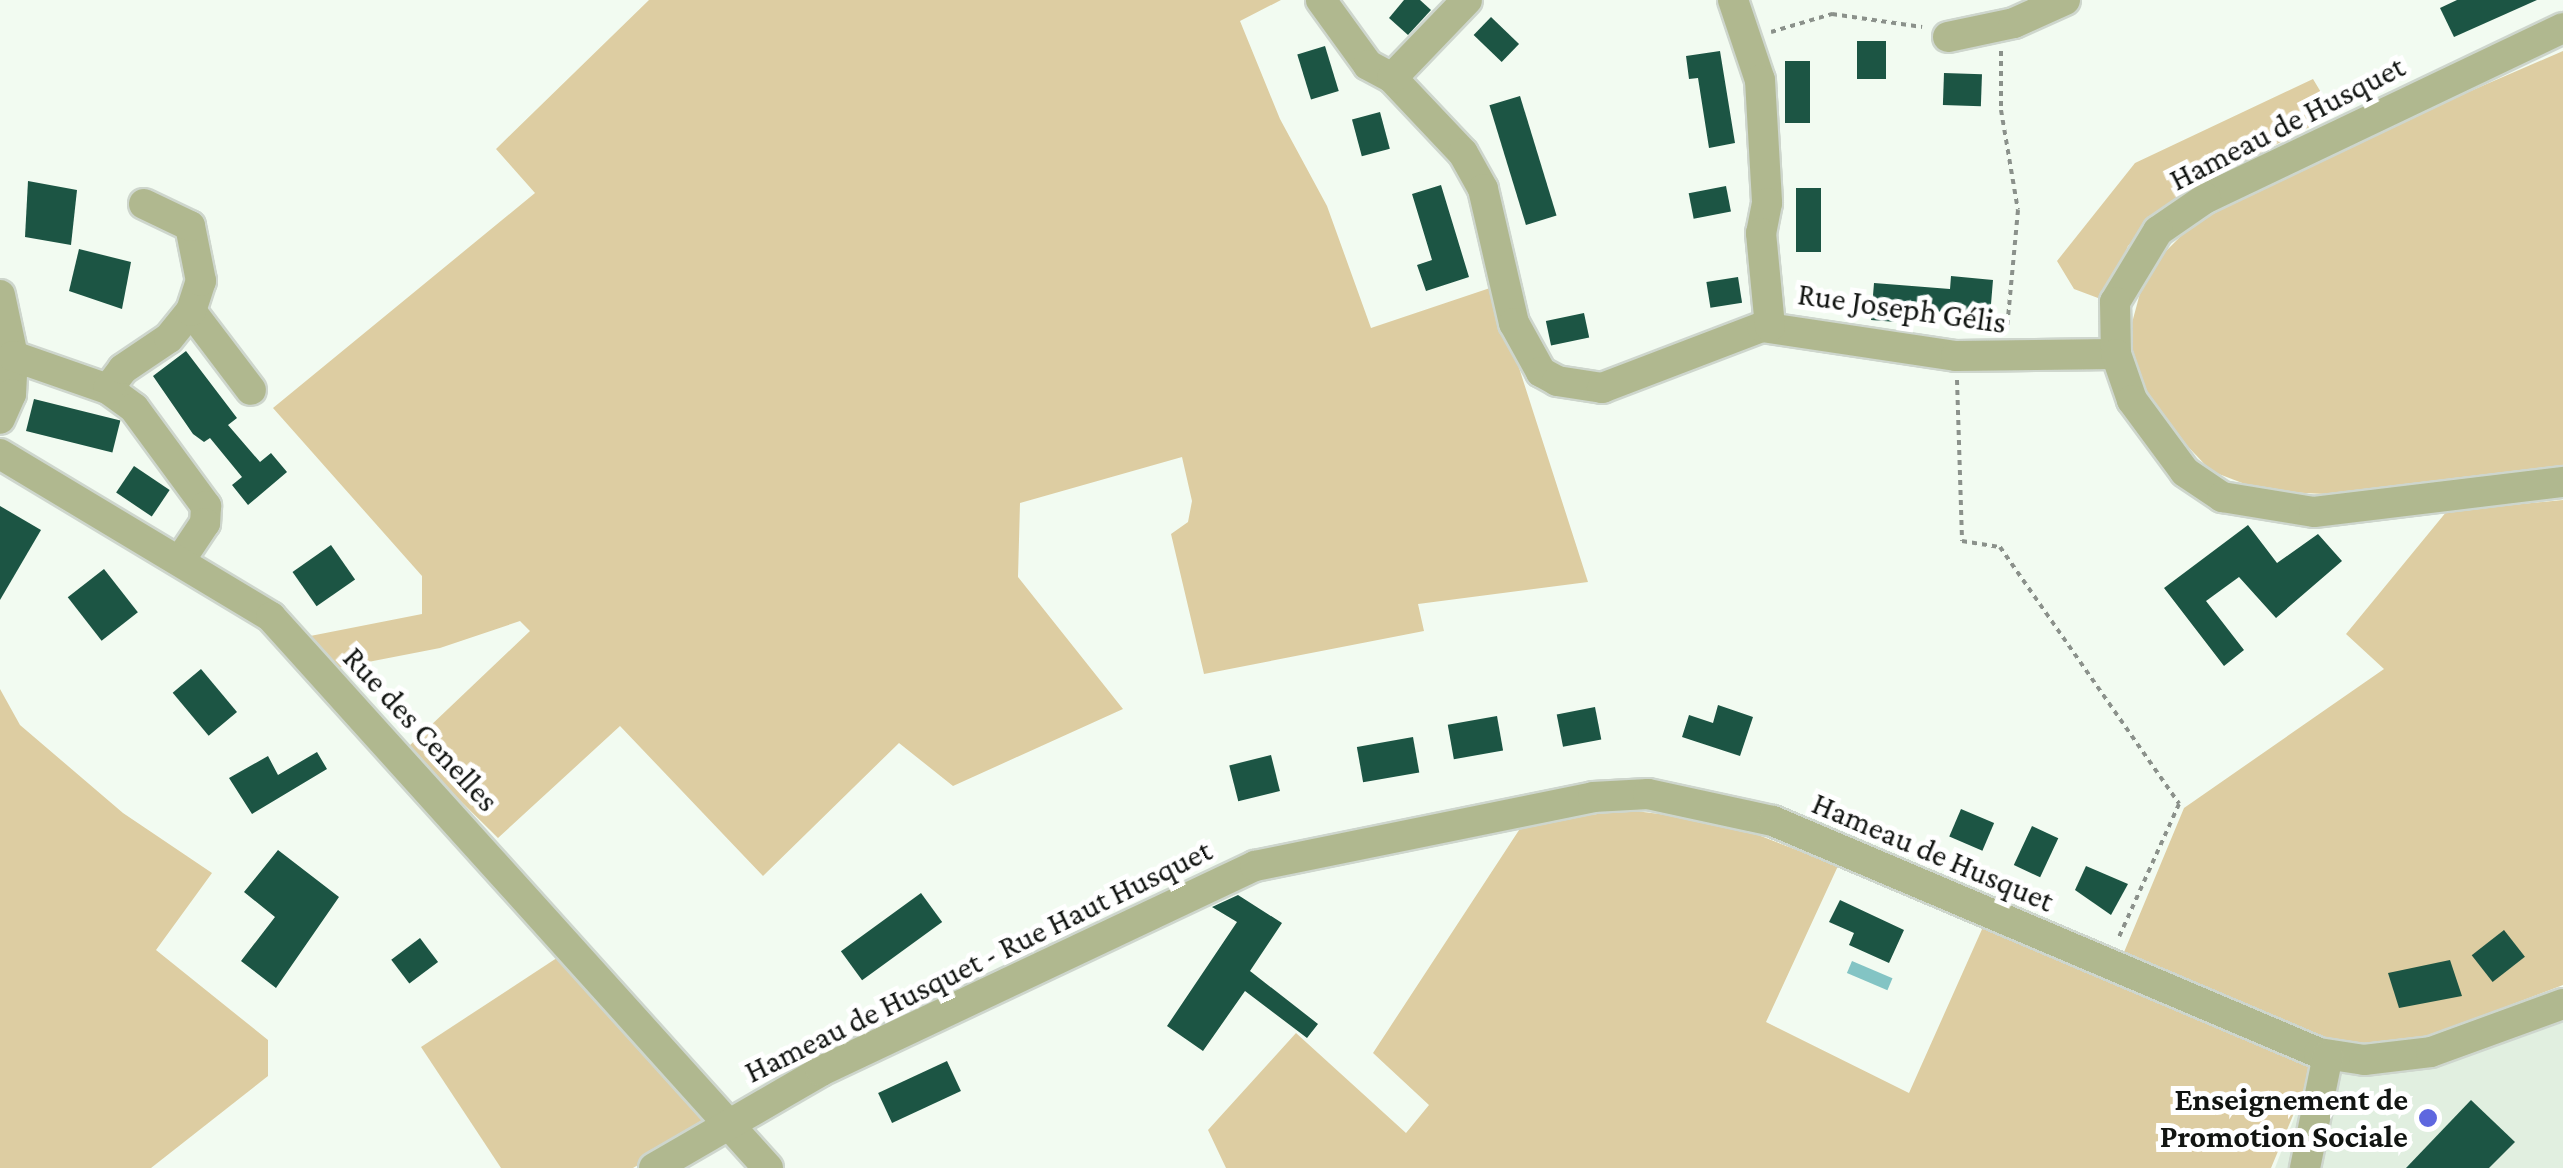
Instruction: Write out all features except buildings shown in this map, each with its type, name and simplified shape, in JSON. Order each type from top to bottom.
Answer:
[{"type":"street","name":"Rue Joseph Gélis","points":[[1321,0],[1368,65],[1392,78],[1445,128],[1483,189],[1514,323],[1541,372],[1577,388],[1602,388],[1700,346],[1770,327],[1807,338],[1956,356],[2116,354]]},
{"type":"street","points":[[1392,78],[1466,0]]},
{"type":"street","points":[[1734,0],[1747,39],[1763,117],[1767,203],[1761,233],[1770,327]]},
{"type":"street","points":[[1948,38],[2002,26],[2065,0]]},
{"type":"street","points":[[2552,0],[2563,27]]},
{"type":"street","name":"Hameau de Husquet","points":[[2563,27],[2270,165],[2158,231],[2115,302],[2116,354],[2132,400],[2185,472],[2222,498],[2314,512],[2563,482]]},
{"type":"street","points":[[108,389],[123,369],[169,338],[190,311],[202,281],[198,243],[190,226],[144,204]]},
{"type":"street","points":[[0,295],[14,356],[11,394],[0,419]]},
{"type":"street","points":[[190,311],[251,390]]},
{"type":"street","points":[[14,356],[108,389],[134,408],[206,506],[205,522],[180,559]]},
{"type":"street","name":"Rue des Cenelles","points":[[0,454],[180,559],[270,617],[732,1121],[768,1168]]},
{"type":"street","name":"Hameau de Husquet","points":[[1255,866],[1529,808],[1648,794],[1773,821],[2277,1039],[2328,1055],[2364,1060],[2431,1052],[2563,1004]]},
{"type":"street","name":"Hameau de Husquet - Rue Haut Husquet","points":[[654,1168],[839,1062],[1255,866]]},
{"type":"street","points":[[2305,1168],[2328,1055]]},
{"type":"path","points":[[1747,39],[1832,14],[1908,22],[1948,38]]},
{"type":"path","points":[[2002,26],[2001,110],[2018,210],[2004,358]]},
{"type":"path","points":[[1956,356],[1962,541],[2000,546],[2178,804],[2107,964]]},
{"type":"shaded area","points":[[649,0],[1281,0],[1240,21],[1280,119],[1327,206],[1371,328],[1493,287],[1588,582],[1418,604],[1424,631],[1204,674],[1171,534],[1188,522],[1192,501],[1182,457],[1020,503],[1018,577],[1123,709],[953,786],[899,743],[763,876],[620,726],[498,838],[407,748],[530,631],[520,621],[440,648],[332,669],[300,638],[422,614],[422,576],[273,408],[535,193],[496,149]]},
{"type":"shaded area","points":[[2563,51],[2563,467],[2345,495],[2263,491],[2211,471],[2161,418],[2138,378],[2129,334],[2146,271],[2193,224],[2256,184]]},
{"type":"shaded area","points":[[2313,79],[2334,114],[2177,197],[2128,246],[2106,301],[2074,289],[2057,261],[2135,163]]},
{"type":"shaded area","points":[[2563,500],[2563,985],[2398,1048],[2324,1042],[2122,957],[2184,808],[2384,669],[2346,634],[2447,511]]},
{"type":"shaded area","points":[[0,689],[20,725],[123,813],[212,873],[156,950],[268,1040],[268,1076],[151,1168],[0,1168]]},
{"type":"shaded area","points":[[1627,810],[1725,822],[1838,866],[1766,1022],[1909,1093],[1983,927],[2315,1063],[2271,1168],[1226,1168],[1208,1130],[1296,1033],[1406,1133],[1429,1105],[1373,1053],[1523,824]]},
{"type":"shaded area","points":[[572,948],[709,1124],[633,1168],[501,1168],[421,1047]]},
{"type":"shaded area","name":"Enseignement de Promotion Sociale","points":[[2563,1017],[2563,1168],[2275,1168],[2315,1063]]},
{"type":"water","points":[[1852,961],[1893,978],[1887,990],[1847,973]]},
{"type":"place","name":"Enseignement de Promotion Sociale","points":[[2428,1118]]}]
